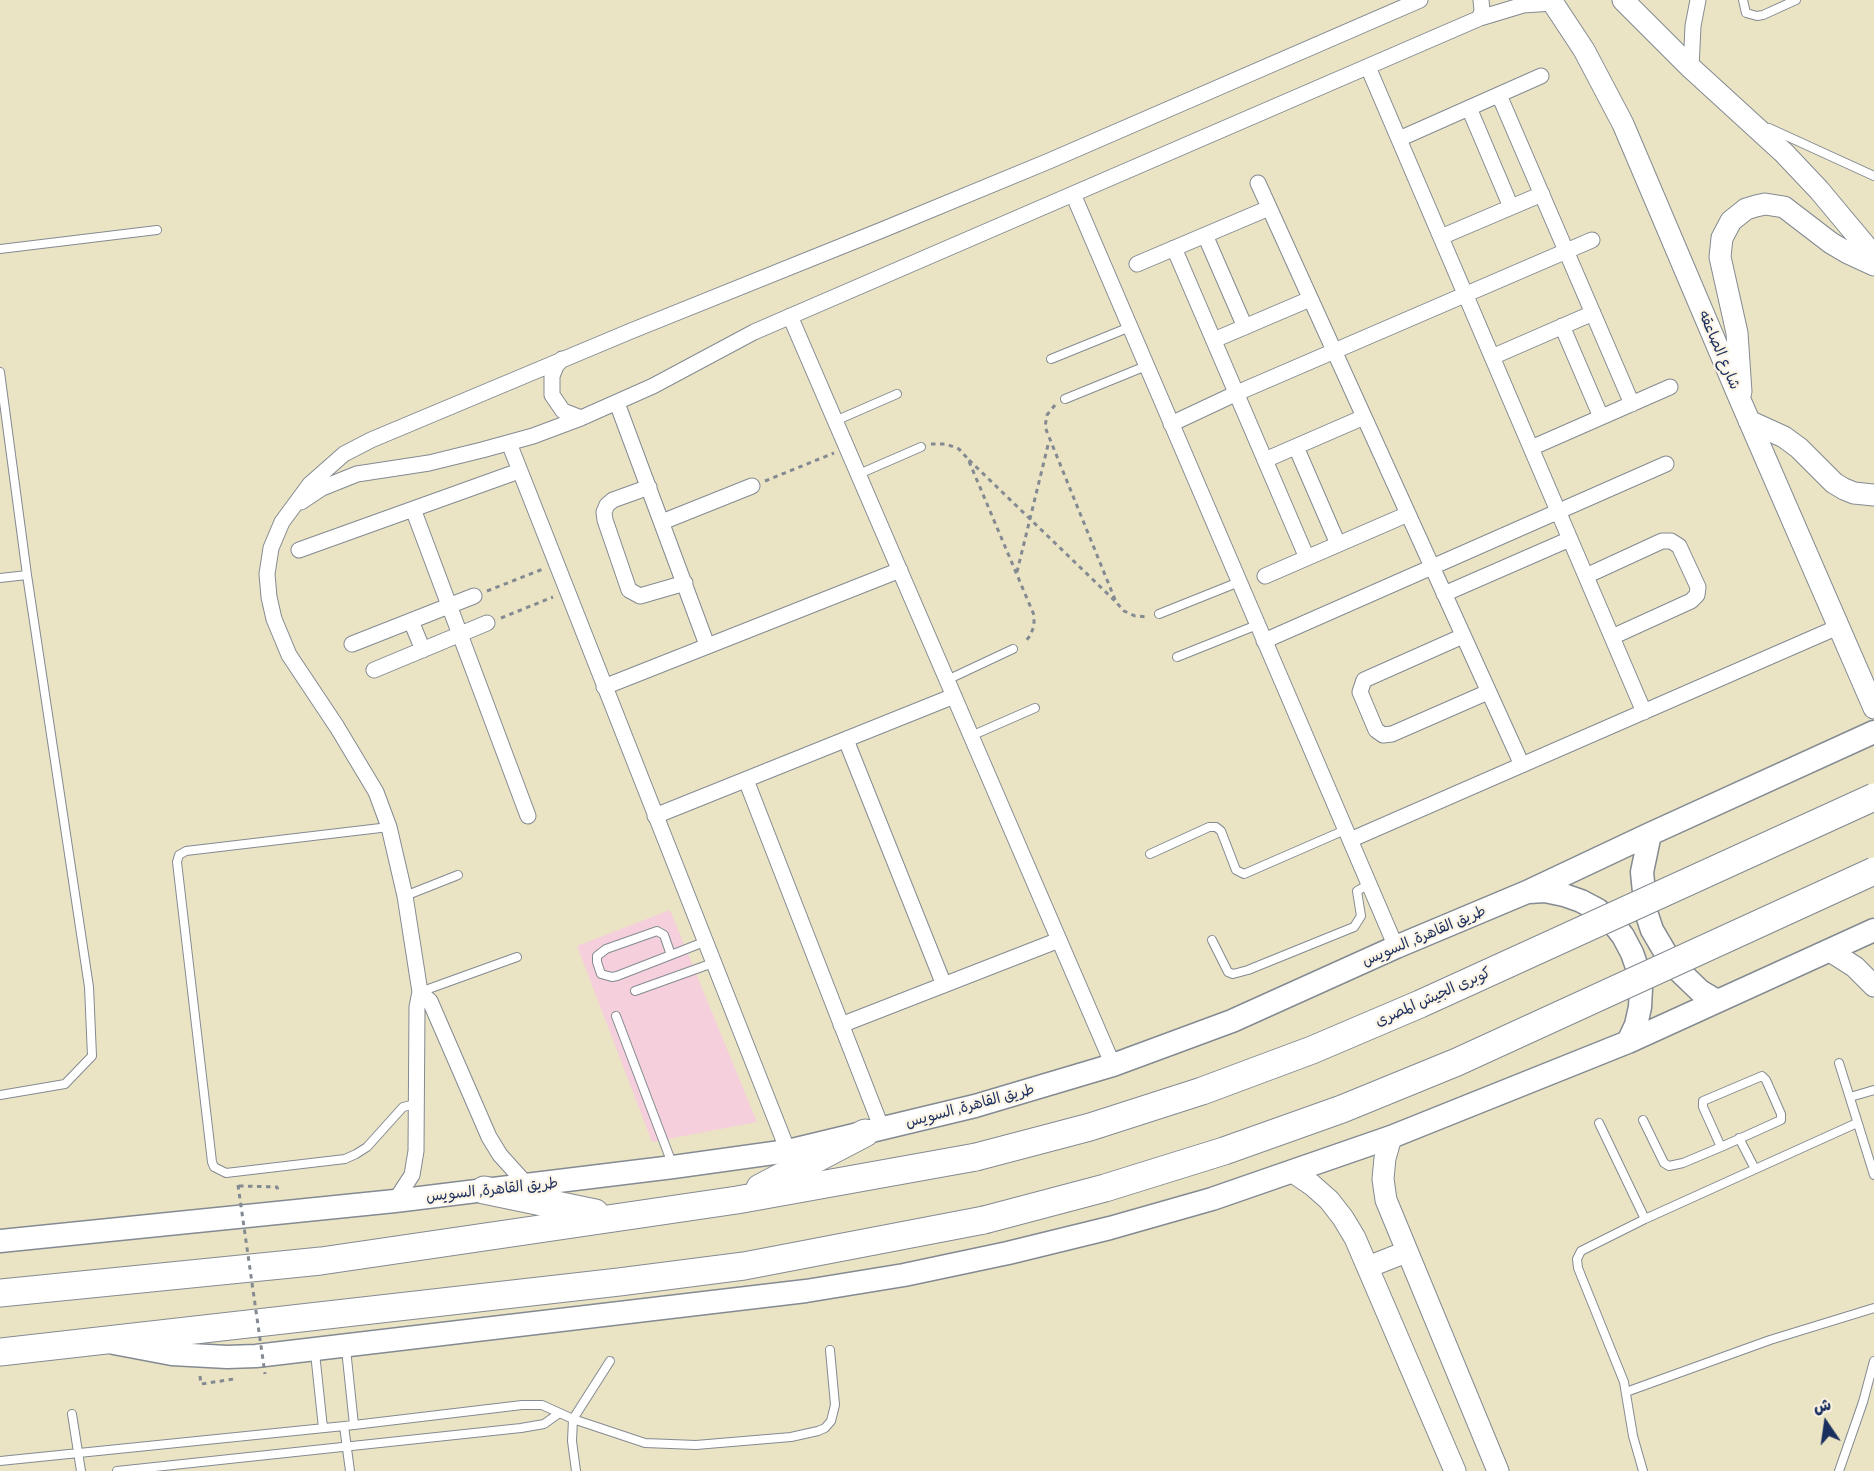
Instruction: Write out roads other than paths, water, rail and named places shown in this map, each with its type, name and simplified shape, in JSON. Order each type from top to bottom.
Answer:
[{"type":"highway","name":"كوبرى الجيش المصرى","points":[[737,1200],[976,1157],[1090,1127],[1202,1092],[1312,1050],[1420,1004],[1874,797]]},
{"type":"highway","points":[[0,1352],[744,1266],[984,1220],[1224,1151],[1342,1109],[1457,1062],[1874,871]]},
{"type":"highway","points":[[0,1293],[321,1261],[737,1200],[874,1131]]},
{"type":"highway","points":[[484,1190],[613,1217]]},
{"type":"main road","name":"طريق القاهرة, السويس","points":[[0,1241],[528,1186],[788,1151],[1010,1097],[1113,1065],[1232,1021],[1396,947],[1527,892],[1874,732]]},
{"type":"main road","points":[[1650,834],[1642,873],[1646,912],[1652,930],[1672,964],[1693,985],[1717,1001]]},
{"type":"main road","points":[[1527,892],[1545,891],[1581,901],[1598,910],[1623,936],[1638,970],[1641,988],[1640,1007],[1628,1042]]},
{"type":"main road","points":[[100,1339],[148,1351],[197,1356],[256,1356],[806,1291],[904,1275],[1008,1253],[1110,1228],[1212,1199],[1391,1137],[1628,1042],[1874,930]]},
{"type":"street","points":[[395,1201],[407,1184],[415,1163],[417,1007],[420,992],[405,896],[389,826],[372,784],[289,655],[274,619],[269,597],[267,574],[271,548],[282,522],[310,484],[344,454],[357,447],[562,359],[1049,161],[1420,0]]},
{"type":"street","points":[[1480,18],[1481,0]]},
{"type":"street","points":[[1623,0],[1819,190],[1874,256]]},
{"type":"street","points":[[1691,68],[1693,26],[1698,0]]},
{"type":"street","points":[[292,510],[322,488],[348,477],[429,463],[508,443],[581,418],[618,403],[722,348],[790,316],[1480,18],[1523,5],[1552,2]]},
{"type":"street","name":"شارع الصاعقه","points":[[1552,2],[1584,50],[1623,124],[1874,708]]},
{"type":"street","points":[[1368,67],[1644,712]]},
{"type":"street","points":[[1399,139],[1541,76]]},
{"type":"street","points":[[1499,95],[1632,404]]},
{"type":"street","points":[[1469,108],[1511,207]]},
{"type":"street","points":[[1258,183],[1522,765]]},
{"type":"street","points":[[1073,194],[1396,947]]},
{"type":"street","points":[[1441,237],[1542,194]]},
{"type":"street","points":[[1874,265],[1831,243],[1784,207],[1765,204],[1746,209],[1731,221],[1722,238],[1720,257],[1737,333],[1745,412],[1799,448],[1834,483],[1854,493],[1874,495]]},
{"type":"street","points":[[1137,264],[1269,208]]},
{"type":"street","points":[[1205,235],[1245,327]]},
{"type":"street","points":[[1171,424],[1237,393],[1592,240]]},
{"type":"street","points":[[1174,248],[1307,558]]},
{"type":"street","points":[[1214,340],[1310,299]]},
{"type":"street","points":[[1492,357],[1593,313]]},
{"type":"street","points":[[790,316],[1113,1065]]},
{"type":"street","points":[[1562,326],[1601,417]]},
{"type":"street","points":[[562,359],[552,376],[552,395],[563,411],[581,418]]},
{"type":"street","points":[[1531,448],[1670,387]]},
{"type":"street","points":[[618,403],[707,645]]},
{"type":"street","points":[[1265,460],[1364,417]]},
{"type":"street","points":[[508,443],[788,1151]]},
{"type":"street","points":[[1296,447],[1338,544]]},
{"type":"street","points":[[1264,642],[1666,464]]},
{"type":"street","points":[[299,550],[519,471]]},
{"type":"street","points":[[662,522],[752,486]]},
{"type":"street","points":[[649,487],[613,500],[604,512],[629,590],[640,597],[685,583]]},
{"type":"street","points":[[413,509],[528,816]]},
{"type":"street","points":[[1265,576],[1408,514]]},
{"type":"street","points":[[1444,594],[1570,539]]},
{"type":"street","points":[[1586,576],[1662,542],[1671,541],[1679,546],[1698,587],[1697,595],[1691,601],[1612,637]]},
{"type":"street","points":[[604,687],[900,570]]},
{"type":"street","points":[[352,644],[474,596]]},
{"type":"street","points":[[411,621],[423,650]]},
{"type":"street","points":[[374,670],[488,623]]},
{"type":"street","points":[[1348,835],[1522,765],[1838,627]]},
{"type":"street","points":[[1463,636],[1364,680],[1360,692],[1376,730],[1383,735],[1392,734],[1488,692]]},
{"type":"street","points":[[655,816],[954,696]]},
{"type":"street","points":[[846,740],[944,985]]},
{"type":"street","points":[[746,780],[841,1025],[874,1131]]},
{"type":"street","points":[[841,1025],[1059,940]]},
{"type":"street","points":[[1830,951],[1855,967],[1874,986]]},
{"type":"street","points":[[420,992],[430,1001],[489,1137],[500,1155],[528,1186]]},
{"type":"street","points":[[1391,1137],[1385,1158],[1383,1179],[1386,1200],[1498,1471]]},
{"type":"street","points":[[1293,1172],[1312,1185],[1343,1218],[1368,1267],[1455,1471]]},
{"type":"street","points":[[1368,1267],[1406,1252]]},
{"type":"lane","points":[[1743,0],[1746,13],[1757,16],[1796,0]]},
{"type":"lane","points":[[1747,118],[1874,176]]},
{"type":"lane","points":[[0,249],[157,230]]},
{"type":"lane","points":[[1051,359],[1130,327]]},
{"type":"lane","points":[[1065,399],[1146,366]]},
{"type":"lane","points":[[0,372],[27,575],[89,987],[92,1056],[65,1084],[0,1095]]},
{"type":"lane","points":[[835,421],[897,394]]},
{"type":"lane","points":[[859,474],[921,447]]},
{"type":"lane","points":[[0,578],[27,575]]},
{"type":"lane","points":[[1159,614],[1239,582]]},
{"type":"lane","points":[[1177,657],[1257,625]]},
{"type":"lane","points":[[947,680],[1013,650]]},
{"type":"lane","points":[[972,736],[1035,708]]},
{"type":"lane","points":[[389,826],[186,851],[179,855],[177,862],[214,1167],[226,1173],[345,1159],[367,1147],[403,1107],[416,1104]]},
{"type":"lane","points":[[1150,854],[1209,827],[1216,827],[1221,831],[1236,870],[1244,874],[1348,835]]},
{"type":"lane","points":[[405,896],[458,875]]},
{"type":"lane","points":[[1212,940],[1228,972],[1233,974],[1248,970],[1354,927],[1361,916],[1357,891],[1368,884]]},
{"type":"lane","points":[[671,955],[664,935],[657,931],[606,949],[597,956],[597,962],[601,974],[612,977],[671,955],[705,942]]},
{"type":"lane","points":[[420,992],[517,957]]},
{"type":"lane","points":[[634,991],[713,963]]},
{"type":"lane","points":[[616,1016],[673,1167]]},
{"type":"lane","points":[[1839,1063],[1874,1174]]},
{"type":"lane","points":[[1643,1120],[1664,1163],[1669,1166],[1683,1163],[1721,1147],[1782,1118],[1766,1080],[1762,1076],[1703,1101],[1703,1107],[1721,1147]]},
{"type":"lane","points":[[1850,1097],[1874,1090]]},
{"type":"lane","points":[[1599,1123],[1645,1219]]},
{"type":"lane","points":[[1643,1471],[1633,1436],[1626,1392],[1614,1356],[1581,1276],[1577,1259],[1581,1251],[1645,1219],[1857,1124]]},
{"type":"lane","points":[[1739,1138],[1755,1169]]},
{"type":"lane","points":[[1626,1392],[1770,1340],[1874,1308]]},
{"type":"lane","points":[[345,1344],[354,1425]]},
{"type":"lane","points":[[314,1348],[323,1428]]},
{"type":"lane","points":[[0,1461],[354,1425],[522,1405],[542,1405],[558,1414],[645,1443],[696,1445],[791,1437],[818,1431],[825,1428],[831,1421],[835,1405],[830,1350]]},
{"type":"lane","points":[[576,1471],[572,1441],[573,1419],[610,1361]]},
{"type":"lane","points":[[1839,1471],[1863,1402],[1874,1361]]},
{"type":"lane","points":[[72,1414],[81,1471]]},
{"type":"lane","points":[[117,1471],[521,1428],[544,1424],[558,1414]]},
{"type":"lane","points":[[344,1426],[350,1471]]}]
